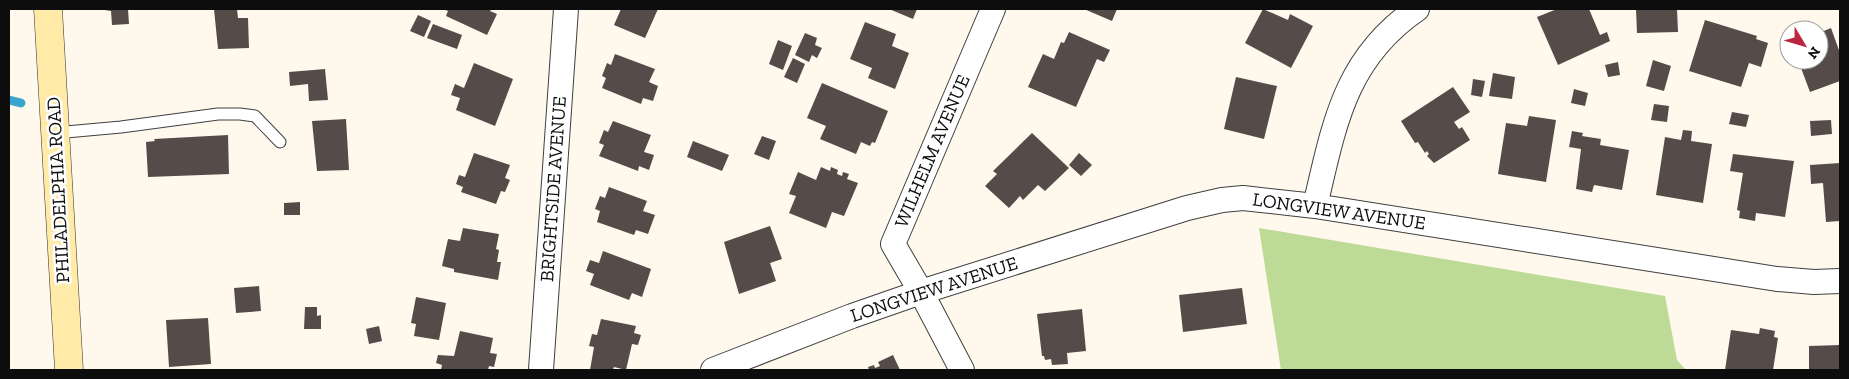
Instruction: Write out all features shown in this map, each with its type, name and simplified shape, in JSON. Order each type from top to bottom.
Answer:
[{"type":"main road","name":"PHILADELPHIA ROAD","points":[[48,9],[69,370]]},
{"type":"street","name":"BRIGHTSIDE AVENUE","points":[[541,370],[566,9]]},
{"type":"street","name":"WILHELM AVENUE","points":[[962,370],[921,292],[893,244],[993,9]]},
{"type":"street","points":[[1316,206],[1335,121],[1346,93],[1359,69],[1375,48],[1394,28],[1418,9]]},
{"type":"street","name":"LONGVIEW AVENUE","points":[[713,370],[852,316],[921,292],[1188,208],[1222,200],[1243,198],[1316,206],[1777,279],[1814,282],[1840,281]]},
{"type":"lane","points":[[55,134],[218,114],[240,114],[255,116],[280,142]]},
{"type":"green space","points":[[1259,228],[1665,296],[1677,360],[1686,370],[1281,370]]},
{"type":"building","points":[[98,9],[128,9],[129,24],[112,25],[111,11]]},
{"type":"building","points":[[214,9],[237,9],[238,18],[248,18],[249,48],[218,49]]},
{"type":"building","points":[[443,9],[492,9],[490,11],[497,14],[487,35],[446,16],[448,11]]},
{"type":"building","points":[[621,9],[658,9],[645,38],[614,25]]},
{"type":"building","points":[[889,9],[917,9],[913,19]]},
{"type":"building","points":[[1084,9],[1117,9],[1112,21]]},
{"type":"building","points":[[1263,9],[1288,20],[1290,14],[1313,26],[1291,68],[1245,43]]},
{"type":"building","points":[[1557,9],[1589,9],[1600,35],[1607,32],[1610,41],[1558,65],[1537,17]]},
{"type":"building","points":[[1636,9],[1677,9],[1678,32],[1637,33]]},
{"type":"building","points":[[418,15],[431,21],[424,37],[410,31]]},
{"type":"building","points":[[1705,20],[1757,36],[1756,39],[1768,43],[1761,67],[1749,63],[1741,87],[1689,71]]},
{"type":"building","points":[[865,22],[896,34],[892,46],[909,53],[895,89],[868,78],[872,68],[850,59]]},
{"type":"building","points":[[433,24],[462,35],[457,49],[427,38]]},
{"type":"building","points":[[1831,28],[1840,53],[1840,81],[1810,92],[1802,70],[1829,70],[1829,29]]},
{"type":"building","points":[[1069,32],[1110,50],[1104,62],[1097,59],[1076,107],[1028,87],[1043,54],[1054,59],[1061,42],[1064,43]]},
{"type":"building","points":[[805,33],[817,38],[815,45],[822,48],[817,58],[812,55],[809,62],[795,55]]},
{"type":"building","points":[[778,40],[792,46],[783,70],[769,64]]},
{"type":"building","points":[[615,54],[655,69],[649,82],[658,86],[653,101],[643,98],[641,104],[602,88],[606,78],[602,76],[607,63],[611,65]]},
{"type":"building","points":[[793,58],[805,64],[797,83],[784,77]]},
{"type":"building","points":[[1653,60],[1671,66],[1664,91],[1646,86]]},
{"type":"building","points":[[1618,62],[1620,75],[1608,77],[1605,65]]},
{"type":"building","points":[[474,63],[513,79],[495,126],[456,110],[460,98],[451,95],[455,84],[464,88]]},
{"type":"building","points":[[325,69],[328,100],[309,101],[308,84],[290,86],[289,72]]},
{"type":"building","points":[[1493,73],[1515,77],[1512,99],[1489,96]]},
{"type":"building","points":[[1236,77],[1277,86],[1264,139],[1224,129]]},
{"type":"building","points":[[1473,79],[1485,81],[1482,97],[1471,95]]},
{"type":"building","points":[[822,83],[888,111],[875,143],[872,142],[870,146],[861,142],[856,154],[820,139],[826,126],[807,118]]},
{"type":"building","points":[[1453,87],[1470,112],[1454,122],[1459,129],[1462,127],[1470,140],[1434,163],[1427,156],[1429,154],[1427,151],[1425,153],[1418,142],[1415,143],[1401,121]]},
{"type":"building","points":[[1574,89],[1588,93],[1585,106],[1571,103]]},
{"type":"building","points":[[1654,104],[1669,106],[1667,122],[1651,120]]},
{"type":"building","points":[[1732,112],[1749,115],[1746,127],[1729,124]]},
{"type":"building","points":[[1529,116],[1556,120],[1546,182],[1498,174],[1506,123],[1527,126]]},
{"type":"building","points":[[346,119],[349,170],[317,171],[312,121]]},
{"type":"building","points":[[1831,120],[1832,134],[1811,136],[1810,121]]},
{"type":"building","points":[[613,121],[651,135],[644,152],[654,155],[649,170],[639,166],[638,171],[599,156],[604,145],[599,143],[604,130],[608,132]]},
{"type":"building","points":[[1683,130],[1692,131],[1691,141],[1712,144],[1703,203],[1656,195],[1665,137],[1681,140]]},
{"type":"building","points":[[1572,131],[1583,133],[1582,136],[1601,139],[1600,145],[1629,150],[1622,190],[1594,185],[1592,192],[1576,189],[1581,149],[1569,147]]},
{"type":"building","points":[[1032,133],[1069,168],[1045,191],[1038,185],[1023,200],[1020,196],[1009,208],[985,186],[997,174],[993,171]]},
{"type":"building","points":[[228,135],[229,174],[148,177],[146,142],[155,141],[154,139]]},
{"type":"building","points":[[762,136],[776,141],[769,160],[754,154]]},
{"type":"building","points":[[693,141],[729,155],[722,171],[687,157]]},
{"type":"building","points":[[474,153],[510,165],[505,178],[510,180],[505,192],[501,191],[496,204],[461,192],[463,187],[456,184],[459,175],[465,177]]},
{"type":"building","points":[[1079,153],[1092,165],[1081,176],[1069,165]]},
{"type":"building","points":[[1733,154],[1794,161],[1785,217],[1756,213],[1755,221],[1739,218],[1740,211],[1737,210],[1743,173],[1730,171]]},
{"type":"building","points":[[1840,163],[1840,221],[1826,222],[1823,183],[1811,184],[1810,165]]},
{"type":"building","points":[[821,167],[830,171],[831,167],[838,170],[837,174],[842,176],[843,172],[849,174],[847,179],[858,183],[844,216],[832,212],[826,228],[789,213],[796,196],[789,194],[798,172],[816,180]]},
{"type":"building","points":[[609,187],[647,201],[643,211],[655,215],[648,234],[636,230],[634,235],[597,222],[600,211],[595,209],[600,196],[605,198]]},
{"type":"building","points":[[300,202],[300,215],[284,215],[284,203]]},
{"type":"building","points":[[770,226],[782,259],[770,263],[776,281],[739,294],[724,242]]},
{"type":"building","points":[[463,228],[499,234],[496,249],[499,250],[497,262],[501,262],[498,280],[454,272],[454,269],[442,266],[448,239],[460,241]]},
{"type":"building","points":[[603,251],[651,269],[642,297],[632,293],[629,300],[590,285],[594,274],[586,271],[590,260],[599,263]]},
{"type":"building","points":[[259,286],[261,311],[236,313],[234,288]]},
{"type":"building","points":[[1242,288],[1247,324],[1183,332],[1179,295]]},
{"type":"building","points":[[416,297],[446,303],[439,340],[414,336],[416,324],[411,323]]},
{"type":"building","points":[[305,307],[317,307],[317,316],[321,315],[321,329],[304,329]]},
{"type":"building","points":[[1082,309],[1086,351],[1067,353],[1068,364],[1052,365],[1051,359],[1045,360],[1044,356],[1042,356],[1037,314]]},
{"type":"building","points":[[208,318],[211,364],[169,367],[166,320]]},
{"type":"building","points":[[601,319],[636,326],[634,333],[641,335],[638,345],[632,344],[626,370],[614,367],[613,370],[590,370],[594,347],[589,346],[592,334],[597,335]]},
{"type":"building","points":[[379,326],[382,341],[369,344],[366,329]]},
{"type":"building","points":[[1760,328],[1775,331],[1774,337],[1778,338],[1773,370],[1725,370],[1731,330],[1759,334]]},
{"type":"building","points":[[460,331],[493,338],[490,353],[497,354],[494,367],[489,366],[488,370],[441,370],[442,365],[436,363],[438,355],[454,356]]},
{"type":"building","points":[[1840,345],[1840,370],[1809,370],[1809,346]]},
{"type":"building","points":[[893,355],[900,370],[869,370],[868,367],[874,365],[875,368],[880,366],[878,362]]},
{"type":"waterway","points":[[9,100],[21,103]]}]
